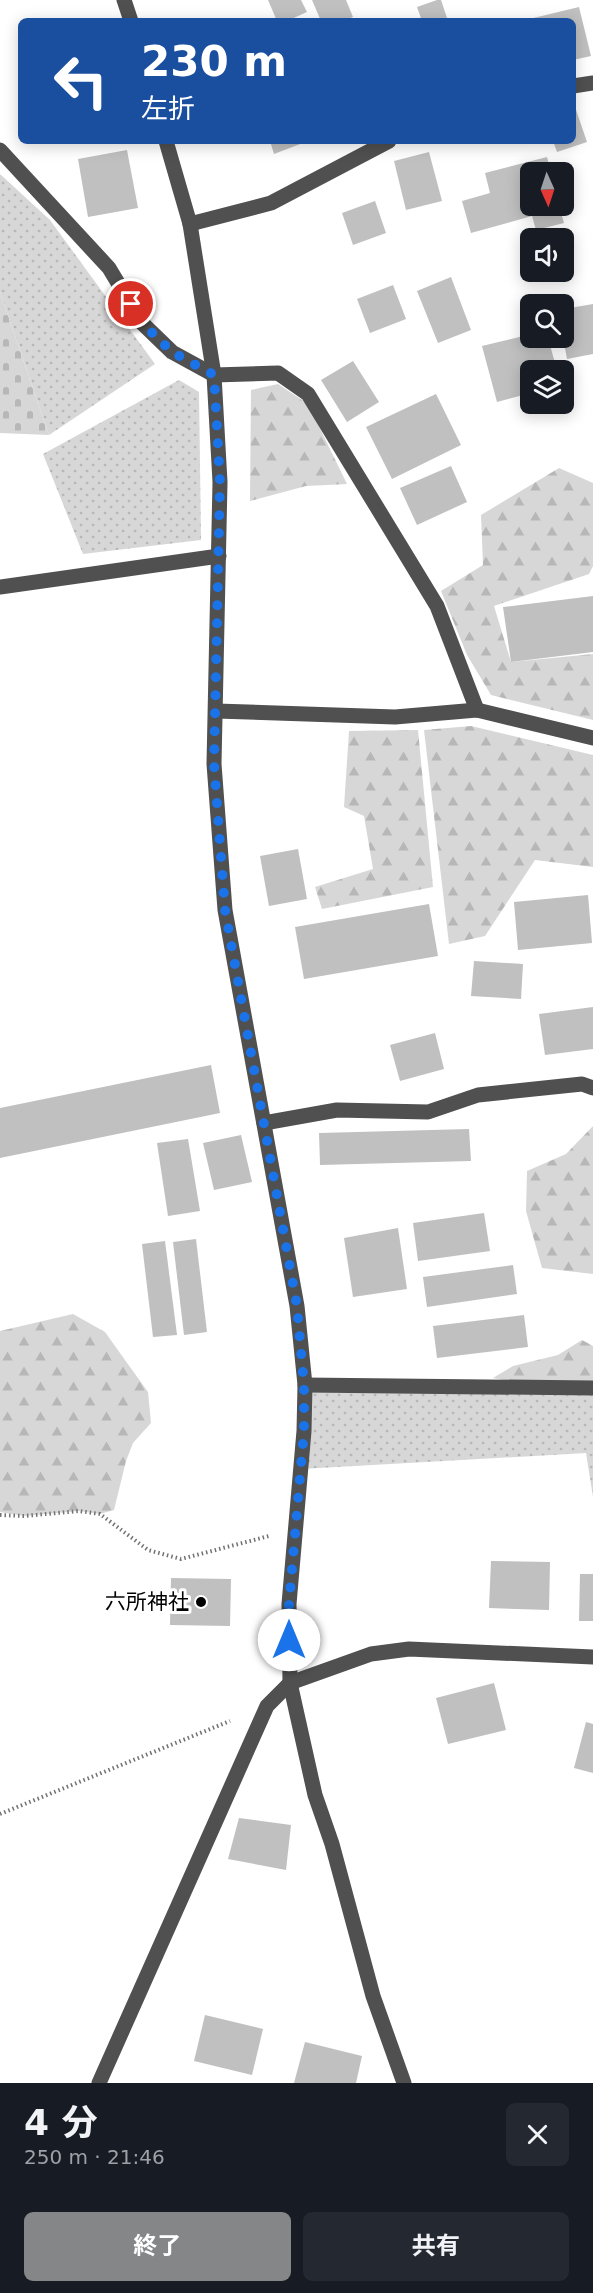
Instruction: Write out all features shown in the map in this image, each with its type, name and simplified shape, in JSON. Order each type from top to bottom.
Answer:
[{"type":"street","points":[[124,0],[129,18]]},
{"type":"street","points":[[576,86],[593,83]]},
{"type":"street","points":[[167,144],[190,224],[214,375],[220,482],[214,764],[225,910],[297,1306],[304,1385],[304,1431],[289,1604],[290,1683],[315,1795],[332,1844],[373,1996],[404,2083]]},
{"type":"street","points":[[190,224],[271,203],[383,144]]},
{"type":"street","points":[[0,150],[109,268],[142,323],[172,352],[214,375],[278,373],[308,394],[437,606],[477,710]]},
{"type":"street","points":[[0,587],[219,556]]},
{"type":"street","points":[[216,711],[395,717],[477,710],[593,738]]},
{"type":"street","points":[[264,1124],[337,1110],[428,1112],[478,1095],[582,1084],[593,1088]]},
{"type":"street","points":[[304,1385],[593,1388]]},
{"type":"street","points":[[99,2083],[267,1706],[290,1683],[371,1654],[409,1649],[593,1657]]},
{"type":"path","points":[[0,1515],[24,1516],[79,1511],[100,1514],[148,1550],[181,1558],[296,1529]]},
{"type":"path","points":[[0,1814],[267,1706]]},
{"type":"green space","points":[[0,174],[50,220],[155,364],[49,435],[0,292]]},
{"type":"green space","points":[[0,292],[49,435],[0,433]]},
{"type":"green space","points":[[179,380],[199,392],[201,540],[83,554],[43,454]]},
{"type":"green space","points":[[278,384],[308,404],[347,484],[306,486],[250,501],[251,390]]},
{"type":"green space","points":[[559,468],[593,483],[593,566],[589,574],[494,606],[511,662],[593,654],[593,720],[491,695],[467,655],[441,591],[483,565],[481,515]]},
{"type":"green space","points":[[471,726],[593,755],[593,867],[535,860],[485,936],[449,944],[424,730]]},
{"type":"green space","points":[[418,730],[433,887],[322,909],[315,887],[373,869],[364,816],[344,807],[349,731]]},
{"type":"green space","points":[[593,1126],[593,1274],[542,1268],[526,1211],[527,1171],[566,1154]]},
{"type":"green space","points":[[73,1314],[105,1332],[148,1392],[151,1423],[133,1443],[126,1461],[114,1510],[100,1514],[79,1511],[24,1516],[0,1512],[0,1331]]},
{"type":"green space","points":[[582,1340],[593,1346],[593,1388],[545,1388],[493,1378],[513,1366],[558,1355]]},
{"type":"green space","points":[[305,1385],[593,1388],[593,1497],[586,1453],[301,1469]]},
{"type":"building","points":[[268,0],[301,0],[307,12],[294,18],[276,18]]},
{"type":"building","points":[[312,0],[346,0],[353,17],[350,18],[320,18]]},
{"type":"building","points":[[441,0],[447,18],[421,18],[417,7]]},
{"type":"building","points":[[579,7],[591,56],[576,59],[576,18],[533,18]]},
{"type":"building","points":[[576,110],[587,142],[557,152],[554,144],[576,144]]},
{"type":"building","points":[[271,144],[300,144],[274,154]]},
{"type":"building","points":[[127,150],[138,208],[88,217],[78,159]]},
{"type":"building","points":[[429,152],[442,201],[406,210],[394,161]]},
{"type":"building","points":[[547,157],[548,162],[528,162]]},
{"type":"building","points":[[520,164],[520,216],[532,216],[471,233],[462,201],[490,193],[485,173]]},
{"type":"building","points":[[375,201],[386,233],[353,245],[342,213]]},
{"type":"building","points":[[532,216],[562,216],[564,223],[535,228]]},
{"type":"building","points":[[451,277],[471,330],[438,343],[417,291]]},
{"type":"building","points":[[393,285],[406,319],[370,333],[357,299]]},
{"type":"building","points":[[593,304],[593,354],[567,359],[565,348],[574,348],[574,307]]},
{"type":"building","points":[[520,337],[520,348],[551,348],[554,360],[520,360],[520,396],[497,402],[482,346]]},
{"type":"building","points":[[353,361],[379,402],[347,422],[321,380]]},
{"type":"building","points":[[436,394],[461,445],[392,479],[366,427]]},
{"type":"building","points":[[451,466],[467,502],[417,525],[400,488]]},
{"type":"building","points":[[593,596],[593,652],[511,662],[503,607]]},
{"type":"building","points":[[298,849],[307,899],[269,906],[260,856]]},
{"type":"building","points":[[588,895],[592,943],[518,950],[514,902]]},
{"type":"building","points":[[429,904],[438,956],[304,979],[295,927]]},
{"type":"building","points":[[474,961],[523,964],[521,999],[471,996]]},
{"type":"building","points":[[593,1007],[593,1049],[545,1055],[539,1014]]},
{"type":"building","points":[[435,1033],[444,1069],[400,1081],[390,1045]]},
{"type":"building","points":[[211,1065],[220,1113],[0,1158],[0,1108]]},
{"type":"building","points":[[469,1129],[471,1161],[320,1165],[319,1133]]},
{"type":"building","points":[[241,1135],[252,1182],[214,1190],[203,1143]]},
{"type":"building","points":[[188,1139],[200,1211],[168,1216],[157,1143]]},
{"type":"building","points":[[484,1213],[490,1251],[418,1261],[413,1223]]},
{"type":"building","points":[[398,1228],[407,1289],[353,1297],[344,1238]]},
{"type":"building","points":[[196,1239],[207,1332],[184,1335],[173,1242]]},
{"type":"building","points":[[165,1241],[177,1335],[153,1337],[142,1244]]},
{"type":"building","points":[[513,1265],[517,1294],[427,1307],[423,1277]]},
{"type":"building","points":[[524,1315],[528,1347],[437,1358],[433,1326]]},
{"type":"building","points":[[491,1561],[550,1562],[549,1610],[489,1608]]},
{"type":"building","points":[[580,1574],[593,1574],[593,1621],[579,1621]]},
{"type":"building","name":"六所神社","points":[[171,1578],[231,1579],[230,1626],[170,1625]]},
{"type":"building","points":[[494,1683],[506,1730],[448,1744],[436,1698]]},
{"type":"building","points":[[586,1722],[593,1724],[593,1773],[574,1768]]},
{"type":"building","points":[[239,1818],[291,1825],[286,1870],[228,1859]]},
{"type":"building","points":[[205,2015],[263,2029],[252,2075],[194,2061]]},
{"type":"building","points":[[305,2042],[362,2056],[356,2083],[294,2083]]},
{"type":"place","name":"六所神社","points":[[201,1602]]},
{"type":"route","points":[[131,304],[142,323],[172,352],[214,375],[220,482],[214,764],[225,910],[297,1306],[304,1385],[304,1431],[289,1604],[289,1640]]}]
